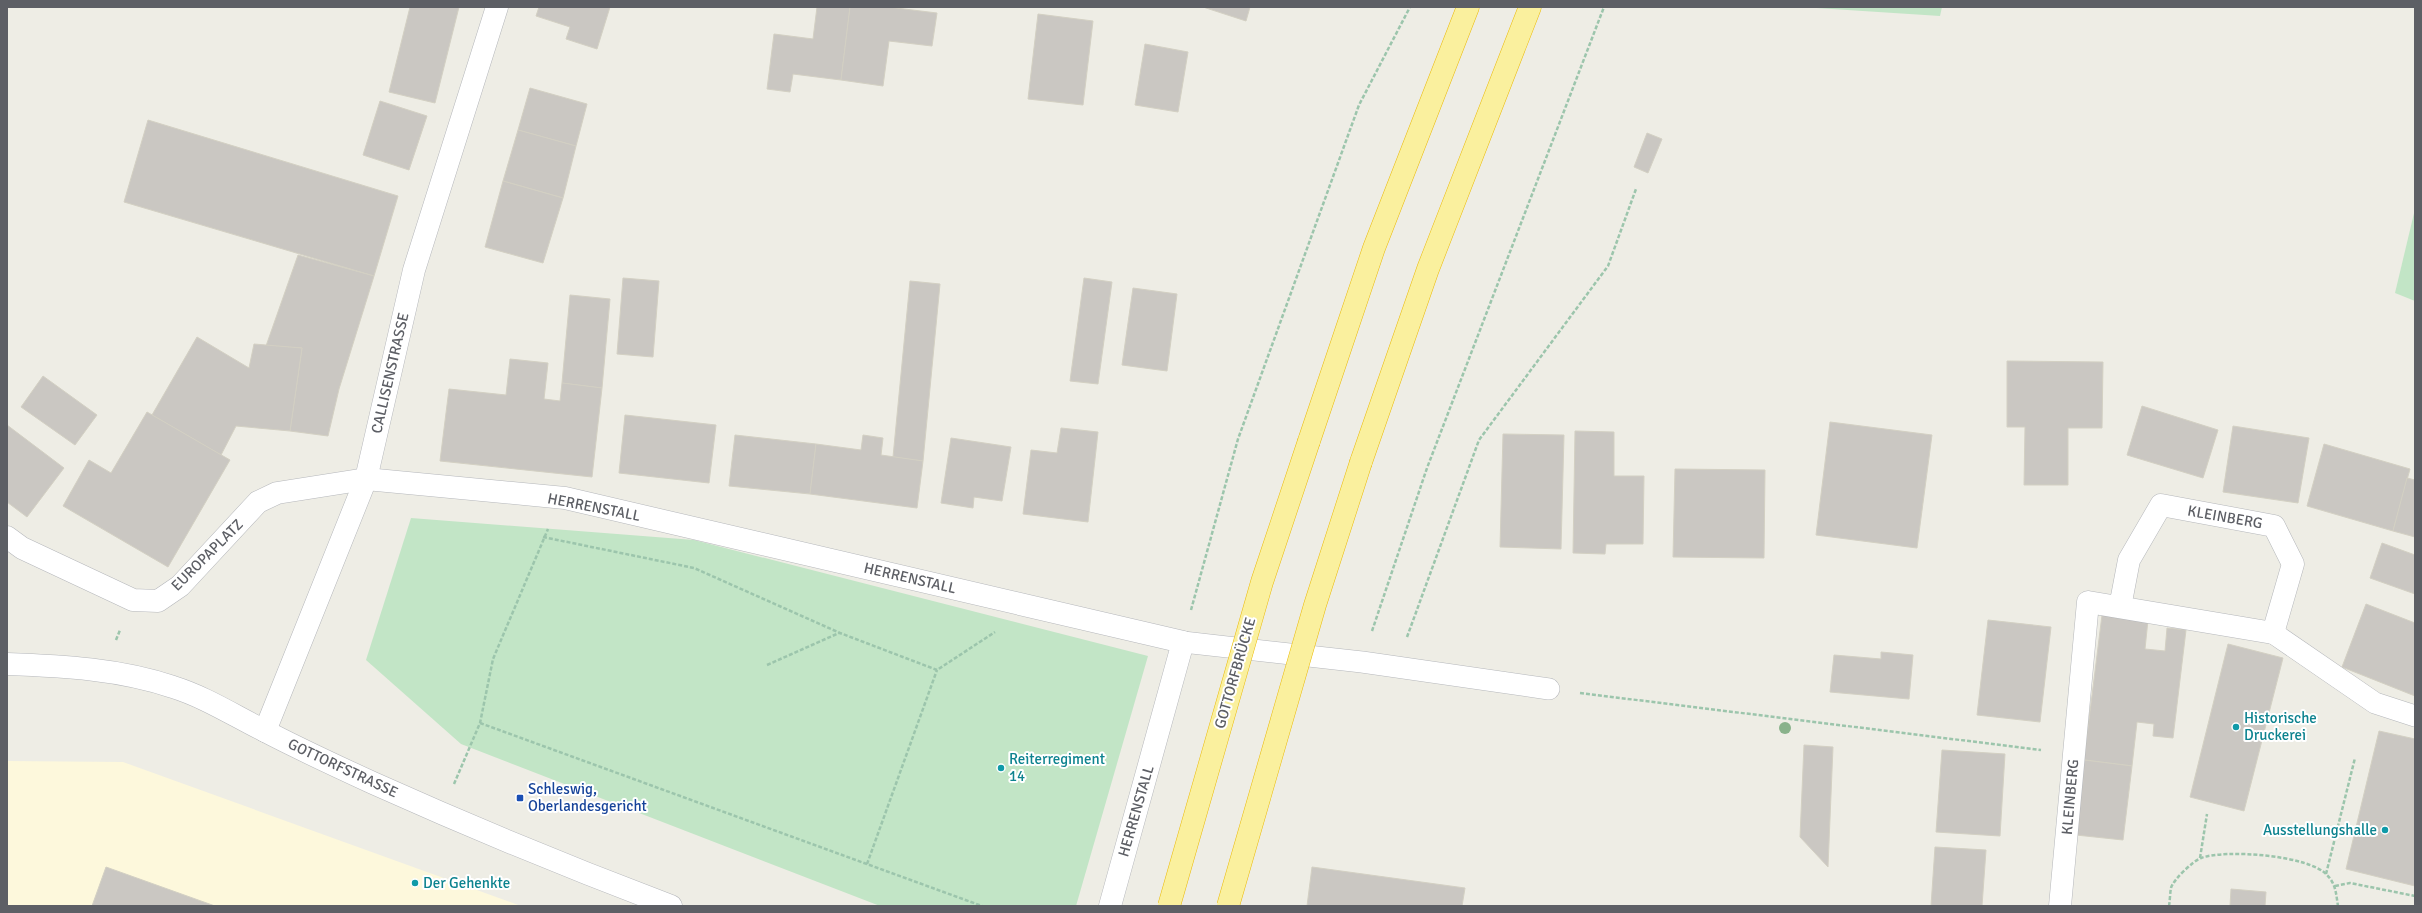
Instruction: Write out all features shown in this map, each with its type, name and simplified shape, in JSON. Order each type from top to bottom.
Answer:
[{"type":"highway","name":"GOTTORFBRÜCKE","points":[[1169,906],[1262,582],[1374,248],[1468,7]]},
{"type":"highway","points":[[1228,906],[1315,605],[1361,462],[1431,262],[1530,7]]},
{"type":"street","name":"CALLISENSTRASSE","points":[[265,731],[366,479],[414,270],[497,7]]},
{"type":"street","name":"HERRENSTALL","points":[[366,479],[565,498],[1035,606],[1183,642],[1110,906]]},
{"type":"street","name":"EUROPAPLATZ","points":[[7,537],[22,548],[133,600],[158,601],[180,586],[258,502],[277,493],[366,479]]},
{"type":"street","name":"KLEINBERG","points":[[2060,906],[2088,602],[2274,633],[2293,564],[2274,526],[2161,505],[2130,560],[2120,607]]},
{"type":"street","name":"GOTTORFSTRASSE","points":[[7,664],[103,671],[136,676],[174,687],[208,700],[265,731],[372,783],[608,882],[671,906]]},
{"type":"lane","points":[[2274,633],[2374,703],[2415,716]]},
{"type":"lane","points":[[1183,642],[1362,662],[1549,689]]},
{"type":"path","points":[[1183,642],[1238,439],[1359,105],[1410,7]]},
{"type":"path","points":[[1362,662],[1426,468],[1604,7]]},
{"type":"path","points":[[1396,667],[1479,440],[1608,266],[1636,189]]},
{"type":"path","points":[[442,812],[480,723],[493,659],[543,537],[565,498]]},
{"type":"path","points":[[543,537],[694,568],[840,633],[937,670]]},
{"type":"path","points":[[103,671],[133,600]]},
{"type":"path","points":[[867,864],[937,670],[1035,606]]},
{"type":"path","points":[[767,665],[840,633]]},
{"type":"path","points":[[1549,689],[2074,754]]},
{"type":"path","points":[[480,723],[982,906]]},
{"type":"path","points":[[2326,874],[2355,758]]},
{"type":"path","points":[[2200,858],[2207,814]]},
{"type":"path","points":[[2169,906],[2171,886],[2187,867],[2200,858],[2229,854],[2264,855],[2297,860],[2326,874],[2335,886],[2338,906]]},
{"type":"path","points":[[2335,886],[2350,883],[2415,896]]},
{"type":"shaded area","points":[[7,761],[123,762],[521,906],[7,906]]},
{"type":"green space","points":[[1801,7],[1942,7],[1940,16]]},
{"type":"green space","points":[[2415,209],[2415,301],[2395,293]]},
{"type":"green space","points":[[411,518],[694,540],[1148,656],[1076,906],[880,906],[461,744],[366,660]]},
{"type":"building","points":[[410,7],[459,7],[435,103],[389,92]]},
{"type":"building","points":[[539,7],[610,7],[597,49],[566,39],[570,27],[536,16]]},
{"type":"building","points":[[817,7],[850,7],[841,80],[793,74],[790,92],[767,89],[774,34],[813,39]]},
{"type":"building","points":[[850,7],[888,7],[937,13],[932,46],[889,41],[883,86],[841,80]]},
{"type":"building","points":[[1203,7],[1250,7],[1246,21]]},
{"type":"building","points":[[1038,14],[1093,21],[1083,105],[1028,99]]},
{"type":"building","points":[[1145,44],[1188,52],[1178,112],[1135,105]]},
{"type":"building","points":[[530,88],[587,104],[576,146],[518,130]]},
{"type":"building","points":[[380,101],[427,116],[409,170],[363,155]]},
{"type":"building","points":[[148,120],[398,196],[374,276],[124,202]]},
{"type":"building","points":[[518,130],[576,146],[563,198],[503,181]]},
{"type":"building","points":[[1647,133],[1662,139],[1648,173],[1634,167]]},
{"type":"building","points":[[503,181],[563,198],[543,263],[485,247]]},
{"type":"building","points":[[298,255],[374,276],[339,389],[328,436],[290,431],[302,348],[266,346]]},
{"type":"building","points":[[623,278],[659,281],[653,357],[617,354]]},
{"type":"building","points":[[1084,278],[1112,282],[1098,384],[1070,381]]},
{"type":"building","points":[[910,281],[940,284],[923,461],[893,457]]},
{"type":"building","points":[[1133,288],[1177,294],[1167,371],[1122,365]]},
{"type":"building","points":[[570,295],[610,299],[602,388],[562,383]]},
{"type":"building","points":[[197,337],[249,368],[254,344],[302,348],[290,431],[236,426],[221,455],[152,415]]},
{"type":"building","points":[[510,359],[548,363],[544,399],[560,401],[562,383],[602,388],[592,477],[440,461],[449,389],[506,395]]},
{"type":"building","points":[[2007,361],[2103,362],[2102,428],[2068,428],[2068,485],[2024,485],[2025,427],[2007,427]]},
{"type":"building","points":[[43,376],[97,415],[75,445],[21,407]]},
{"type":"building","points":[[2142,406],[2218,430],[2203,478],[2127,455]]},
{"type":"building","points":[[147,412],[230,460],[168,567],[63,506],[89,460],[111,473]]},
{"type":"building","points":[[625,415],[716,425],[709,483],[619,473]]},
{"type":"building","points":[[1830,422],[1932,435],[1917,548],[1816,535]]},
{"type":"building","points":[[7,425],[64,468],[27,517],[7,502]]},
{"type":"building","points":[[2233,426],[2309,438],[2298,503],[2223,492]]},
{"type":"building","points":[[1061,428],[1098,432],[1088,522],[1023,514],[1031,450],[1057,453]]},
{"type":"building","points":[[1575,431],[1614,432],[1614,476],[1644,476],[1643,544],[1606,544],[1605,554],[1573,553]]},
{"type":"building","points":[[1503,434],[1564,435],[1561,549],[1500,547]]},
{"type":"building","points":[[735,435],[816,444],[810,494],[729,486]]},
{"type":"building","points":[[863,435],[883,438],[881,455],[923,461],[917,508],[810,494],[816,444],[861,450]]},
{"type":"building","points":[[951,438],[1011,447],[1002,501],[974,497],[973,508],[941,503]]},
{"type":"building","points":[[2324,444],[2410,469],[2393,531],[2307,506]]},
{"type":"building","points":[[1675,469],[1765,470],[1764,558],[1673,557]]},
{"type":"building","points":[[2407,478],[2415,480],[2415,537],[2393,531]]},
{"type":"building","points":[[2382,543],[2415,555],[2415,594],[2370,578]]},
{"type":"building","points":[[2366,604],[2415,623],[2415,696],[2342,667]]},
{"type":"building","points":[[2102,615],[2148,620],[2145,649],[2165,651],[2167,628],[2186,630],[2173,738],[2153,736],[2154,724],[2137,722],[2132,766],[2084,760]]},
{"type":"building","points":[[1988,620],[2051,627],[2040,722],[1977,715]]},
{"type":"building","name":"Historische Druckerei","points":[[2228,644],[2283,658],[2244,811],[2190,797]]},
{"type":"building","points":[[1881,652],[1913,655],[1909,699],[1830,692],[1834,655],[1881,659]]},
{"type":"building","name":"Ausstellungshalle","points":[[2379,731],[2415,739],[2415,886],[2346,869]]},
{"type":"building","points":[[1804,745],[1833,747],[1828,867],[1800,837]]},
{"type":"building","points":[[1942,750],[2005,754],[2000,836],[1936,832]]},
{"type":"building","points":[[2084,760],[2132,766],[2123,840],[2076,835]]},
{"type":"building","points":[[1935,847],[1986,850],[1982,906],[1931,906]]},
{"type":"building","points":[[106,867],[215,906],[92,906]]},
{"type":"building","points":[[1312,867],[1465,888],[1462,906],[1307,906]]},
{"type":"building","points":[[2231,889],[2266,892],[2265,906],[2230,906]]},
{"type":"place","name":"Historische Druckerei","points":[[2236,727]]},
{"type":"place","name":"Reiterregiment 14","points":[[1001,768]]},
{"type":"place","name":"Schleswig, Oberlandesgericht","points":[[520,798]]},
{"type":"place","name":"Ausstellungshalle","points":[[2385,830]]},
{"type":"place","name":"Der Gehenkte","points":[[415,883]]}]
